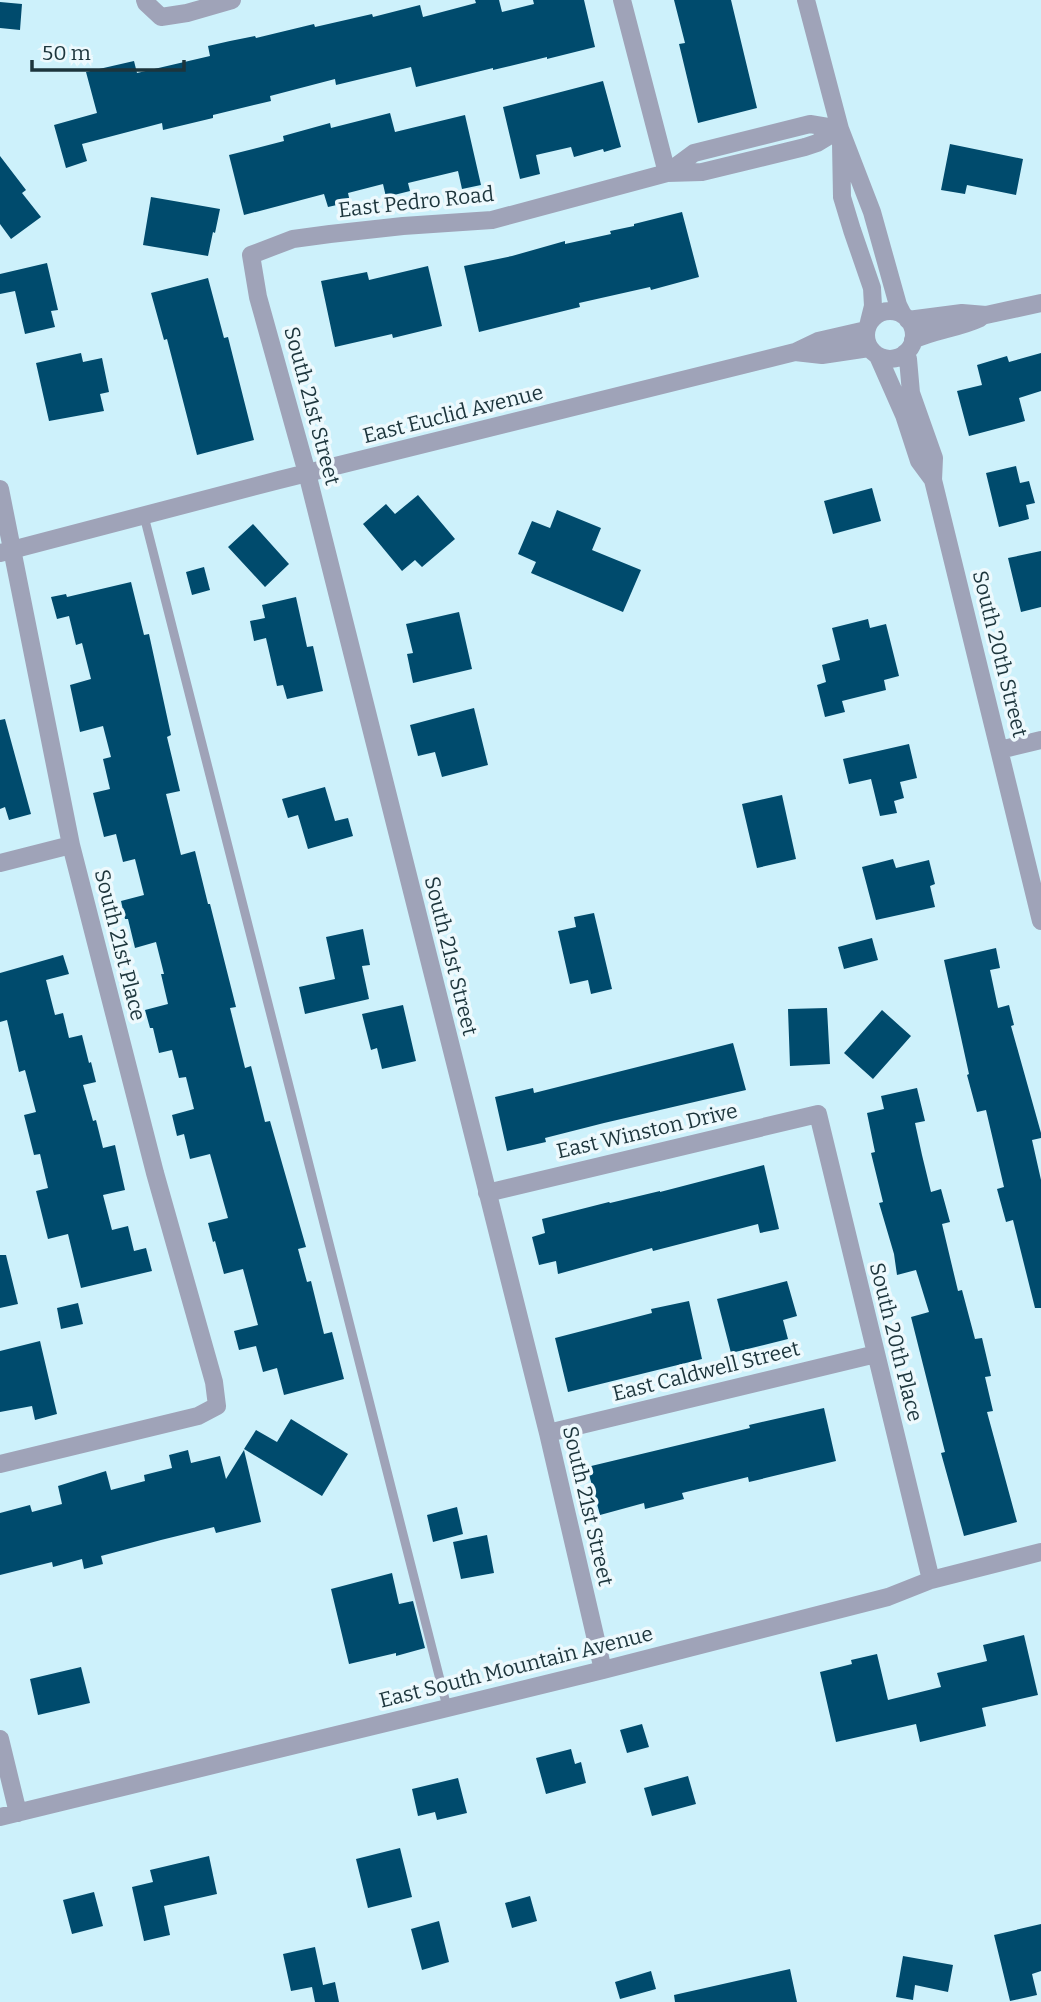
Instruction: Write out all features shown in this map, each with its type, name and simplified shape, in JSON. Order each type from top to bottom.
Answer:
[{"type":"street","points":[[145,0],[161,17],[187,13],[232,0]]},
{"type":"street","points":[[622,0],[667,173]]},
{"type":"street","name":"South 20th Street","points":[[806,0],[840,129],[872,212],[898,305],[906,318]]},
{"type":"street","name":"East Pedro Road","points":[[251,254],[293,239],[403,226],[492,220],[667,173],[702,172],[805,147],[840,129]]},
{"type":"street","name":"South 20th Street","points":[[840,129],[842,197],[872,288],[871,339],[904,415],[919,461],[933,480]]},
{"type":"street","name":"South 21st Street","points":[[251,254],[258,297],[307,473],[548,1433],[603,1670]]},
{"type":"street","points":[[986,315],[962,313],[906,318],[888,311],[874,317],[871,339],[892,359],[923,335],[971,322],[986,315],[1041,303]]},
{"type":"street","points":[[906,318],[912,326],[909,346]]},
{"type":"street","name":"East Euclid Avenue","points":[[6,552],[307,473],[795,352],[818,341],[871,339]]},
{"type":"street","name":"South 20th Street","points":[[909,346],[911,393],[934,458],[933,480],[1041,921]]},
{"type":"street","name":"South 21st Place","points":[[0,489],[6,552],[71,845],[155,1173],[214,1382],[216,1406],[198,1416],[0,1464]]},
{"type":"street","points":[[1000,750],[1041,740]]},
{"type":"street","points":[[0,863],[71,845]]},
{"type":"street","name":"East Winston Drive","points":[[486,1193],[818,1114]]},
{"type":"street","name":"South 20th Place","points":[[818,1114],[931,1580]]},
{"type":"street","name":"East Caldwell Street","points":[[548,1433],[876,1354]]},
{"type":"street","name":"East South Mountain Avenue","points":[[0,1817],[603,1670],[888,1597],[931,1580],[1041,1552]]},
{"type":"street","points":[[0,1739],[18,1812]]},
{"type":"lane","points":[[144,516],[447,1707]]},
{"type":"building","points":[[475,0],[499,0],[502,12],[534,4],[533,0],[584,0],[595,47],[416,87],[411,67],[336,85],[335,79],[270,96],[271,101],[213,115],[213,118],[163,130],[162,123],[82,144],[87,161],[66,168],[54,125],[97,113],[86,72],[134,61],[137,73],[210,56],[208,46],[230,41],[255,36],[256,38],[314,24],[315,27],[372,14],[373,17],[420,5],[423,17],[476,3]]},
{"type":"building","points":[[674,0],[731,0],[757,108],[698,123],[679,44],[685,43]]},
{"type":"building","points":[[0,2],[22,4],[20,30],[0,28]]},
{"type":"building","points":[[603,81],[621,147],[574,157],[571,147],[536,155],[540,174],[520,179],[503,107]]},
{"type":"building","points":[[390,113],[395,132],[465,115],[481,185],[462,189],[458,171],[408,183],[410,191],[386,197],[383,184],[348,193],[350,202],[328,207],[324,194],[244,215],[229,155],[284,141],[283,136],[330,123],[331,128]]},
{"type":"building","points":[[950,144],[1023,159],[1016,195],[967,185],[965,194],[941,190]]},
{"type":"building","points":[[0,156],[26,190],[22,193],[41,217],[11,239],[0,224]]},
{"type":"building","points":[[151,197],[220,209],[208,256],[143,245]]},
{"type":"building","points":[[682,212],[699,277],[651,290],[650,287],[579,303],[580,307],[479,332],[464,266],[565,241],[565,244],[611,234],[610,231]]},
{"type":"building","points":[[47,263],[58,310],[51,311],[55,327],[25,334],[15,291],[0,294],[0,274]]},
{"type":"building","points":[[428,266],[442,326],[393,338],[392,334],[335,347],[321,281],[367,272],[369,280]]},
{"type":"building","points":[[208,278],[224,338],[228,337],[254,440],[197,455],[167,339],[164,340],[151,293]]},
{"type":"building","points":[[81,353],[83,362],[102,358],[109,392],[100,394],[104,411],[49,421],[36,363]]},
{"type":"building","points":[[1041,353],[1041,391],[1019,398],[1025,421],[969,436],[957,391],[982,385],[977,365],[1007,356],[1009,362]]},
{"type":"building","points":[[1016,466],[1020,483],[1029,481],[1035,503],[1026,505],[1029,519],[999,527],[986,473]]},
{"type":"building","points":[[872,488],[881,521],[833,534],[824,501]]},
{"type":"building","points":[[418,495],[455,539],[422,567],[415,560],[402,571],[363,524],[386,504],[395,514]]},
{"type":"building","points":[[557,510],[601,528],[592,550],[641,570],[623,612],[531,573],[536,562],[518,554],[532,521],[550,528]]},
{"type":"building","points":[[253,524],[289,564],[265,587],[228,547]]},
{"type":"building","points":[[1041,551],[1041,607],[1021,612],[1008,558]]},
{"type":"building","points":[[204,567],[210,590],[192,595],[186,572]]},
{"type":"building","points":[[131,582],[144,635],[149,634],[171,735],[167,737],[180,791],[166,794],[181,855],[195,851],[236,1007],[230,1008],[245,1068],[251,1066],[265,1122],[270,1121],[306,1247],[298,1249],[307,1282],[311,1281],[324,1334],[332,1332],[344,1379],[284,1395],[277,1368],[263,1372],[256,1346],[239,1350],[234,1331],[258,1325],[243,1269],[224,1274],[215,1241],[213,1242],[208,1223],[228,1218],[210,1154],[190,1159],[184,1134],[177,1136],[172,1115],[194,1109],[186,1077],[179,1078],[172,1050],[159,1053],[145,1010],[168,1004],[161,974],[164,974],[156,942],[135,948],[128,919],[125,919],[121,901],[144,895],[135,859],[123,862],[116,834],[104,837],[93,793],[110,789],[103,759],[111,757],[103,726],[80,732],[70,685],[91,679],[82,643],[76,645],[69,616],[57,619],[51,597],[66,594],[67,597]]},
{"type":"building","points":[[296,597],[307,647],[313,646],[323,691],[287,699],[283,685],[277,686],[266,638],[254,641],[250,621],[265,618],[262,605]]},
{"type":"building","points":[[459,612],[472,669],[413,683],[407,654],[413,653],[406,624]]},
{"type":"building","points":[[868,619],[870,628],[886,624],[899,676],[884,680],[886,690],[842,701],[845,712],[825,717],[817,685],[826,682],[822,665],[840,660],[832,628]]},
{"type":"building","points":[[474,708],[488,765],[442,777],[435,752],[418,756],[410,725]]},
{"type":"building","points":[[5,719],[31,814],[9,820],[5,807],[0,809],[0,720]]},
{"type":"building","points":[[909,744],[917,778],[900,782],[904,798],[894,801],[897,813],[880,816],[871,779],[849,784],[843,759]]},
{"type":"building","points":[[325,787],[335,821],[348,818],[353,836],[308,849],[298,815],[288,818],[282,799]]},
{"type":"building","points":[[782,795],[796,859],[757,868],[742,804]]},
{"type":"building","points":[[893,859],[896,868],[929,860],[935,884],[930,886],[935,907],[876,920],[862,867]]},
{"type":"building","points":[[594,913],[612,989],[591,994],[588,980],[570,984],[558,931],[576,927],[574,917]]},
{"type":"building","points":[[363,929],[370,965],[362,966],[369,999],[305,1014],[299,987],[335,979],[326,937]]},
{"type":"building","points":[[872,938],[878,960],[844,969],[838,947]]},
{"type":"building","points":[[996,948],[1000,968],[990,970],[998,1008],[1009,1005],[1014,1025],[1011,1026],[1041,1133],[1041,1138],[1032,1140],[1041,1180],[1041,1308],[1035,1308],[1013,1220],[1006,1222],[997,1189],[1004,1187],[986,1110],[977,1112],[944,960]]},
{"type":"building","points":[[63,955],[69,974],[46,980],[55,1015],[63,1013],[69,1038],[82,1035],[96,1082],[83,1085],[103,1148],[115,1145],[125,1190],[103,1195],[112,1230],[128,1226],[134,1251],[146,1248],[152,1271],[81,1288],[68,1234],[48,1239],[36,1191],[48,1188],[40,1154],[34,1155],[24,1115],[36,1112],[25,1070],[19,1072],[7,1020],[0,1022],[0,973]]},
{"type":"building","points":[[403,1005],[416,1061],[382,1069],[377,1048],[371,1050],[362,1014]]},
{"type":"building","points":[[827,1008],[830,1064],[790,1066],[788,1009]]},
{"type":"building","points":[[882,1010],[911,1036],[873,1079],[844,1053]]},
{"type":"building","points":[[733,1043],[746,1090],[545,1138],[546,1142],[507,1151],[495,1097],[533,1088],[534,1093]]},
{"type":"building","points":[[917,1088],[925,1121],[915,1123],[922,1155],[931,1192],[941,1189],[950,1222],[942,1224],[958,1291],[962,1290],[975,1339],[982,1338],[991,1376],[985,1377],[993,1411],[987,1412],[1017,1522],[964,1536],[941,1453],[945,1452],[911,1317],[929,1312],[916,1270],[897,1275],[894,1254],[879,1203],[883,1202],[871,1153],[875,1152],[867,1113],[884,1109],[881,1096]]},
{"type":"building","points":[[764,1165],[779,1229],[760,1233],[758,1224],[653,1251],[652,1248],[558,1274],[556,1261],[539,1265],[532,1237],[545,1233],[542,1219]]},
{"type":"building","points":[[0,1255],[6,1255],[18,1304],[0,1308]]},
{"type":"building","points":[[787,1281],[797,1316],[783,1320],[788,1339],[731,1353],[717,1299]]},
{"type":"building","points":[[689,1301],[702,1359],[568,1392],[555,1338],[652,1313],[651,1309]]},
{"type":"building","points":[[78,1303],[83,1324],[61,1329],[57,1308]]},
{"type":"building","points":[[40,1341],[57,1414],[35,1420],[32,1406],[0,1412],[0,1351]]},
{"type":"building","points":[[824,1408],[836,1461],[749,1482],[748,1477],[682,1493],[684,1499],[645,1509],[644,1503],[600,1515],[587,1467]]},
{"type":"building","points":[[291,1419],[348,1454],[322,1496],[244,1449],[256,1430],[277,1442]]},
{"type":"building","points":[[188,1450],[191,1463],[220,1456],[226,1479],[244,1450],[261,1522],[216,1533],[214,1527],[161,1540],[101,1556],[103,1564],[84,1569],[82,1559],[53,1567],[52,1562],[0,1575],[0,1513],[30,1505],[32,1512],[62,1504],[58,1486],[106,1471],[111,1490],[145,1481],[144,1475],[172,1468],[169,1455]]},
{"type":"building","points":[[457,1507],[463,1534],[433,1542],[427,1515]]},
{"type":"building","points":[[487,1535],[494,1573],[461,1579],[453,1542]]},
{"type":"building","points":[[392,1573],[399,1604],[413,1601],[425,1648],[349,1664],[331,1589]]},
{"type":"building","points":[[1024,1635],[1038,1695],[982,1708],[986,1726],[920,1742],[916,1724],[836,1742],[820,1672],[852,1664],[851,1660],[877,1654],[888,1700],[941,1687],[937,1673],[987,1661],[983,1645]]},
{"type":"building","points":[[81,1667],[90,1703],[38,1715],[30,1679]]},
{"type":"building","points":[[642,1724],[649,1747],[627,1753],[620,1730]]},
{"type":"building","points":[[571,1749],[575,1764],[581,1762],[586,1783],[546,1794],[536,1758]]},
{"type":"building","points":[[688,1776],[696,1804],[652,1816],[644,1788]]},
{"type":"building","points":[[458,1778],[467,1813],[437,1820],[435,1812],[418,1816],[412,1789]]},
{"type":"building","points":[[400,1848],[412,1897],[368,1908],[356,1859]]},
{"type":"building","points":[[209,1856],[217,1894],[164,1906],[170,1935],[144,1941],[132,1887],[153,1882],[150,1870]]},
{"type":"building","points":[[94,1892],[103,1926],[72,1934],[63,1900]]},
{"type":"building","points":[[530,1896],[537,1921],[512,1928],[505,1903]]},
{"type":"building","points":[[439,1921],[449,1962],[422,1970],[411,1929]]},
{"type":"building","points":[[1041,1924],[1041,1971],[1032,1974],[1037,1995],[1010,2001],[994,1935]]},
{"type":"building","points":[[315,1947],[323,1985],[335,1982],[339,2002],[315,2002],[312,1987],[291,1991],[283,1954]]},
{"type":"building","points":[[903,1956],[953,1965],[948,1992],[915,1985],[913,2000],[896,1997]]},
{"type":"building","points":[[790,1969],[797,2002],[675,2002],[674,1995]]},
{"type":"building","points":[[651,1971],[656,1989],[620,1999],[615,1982]]}]
